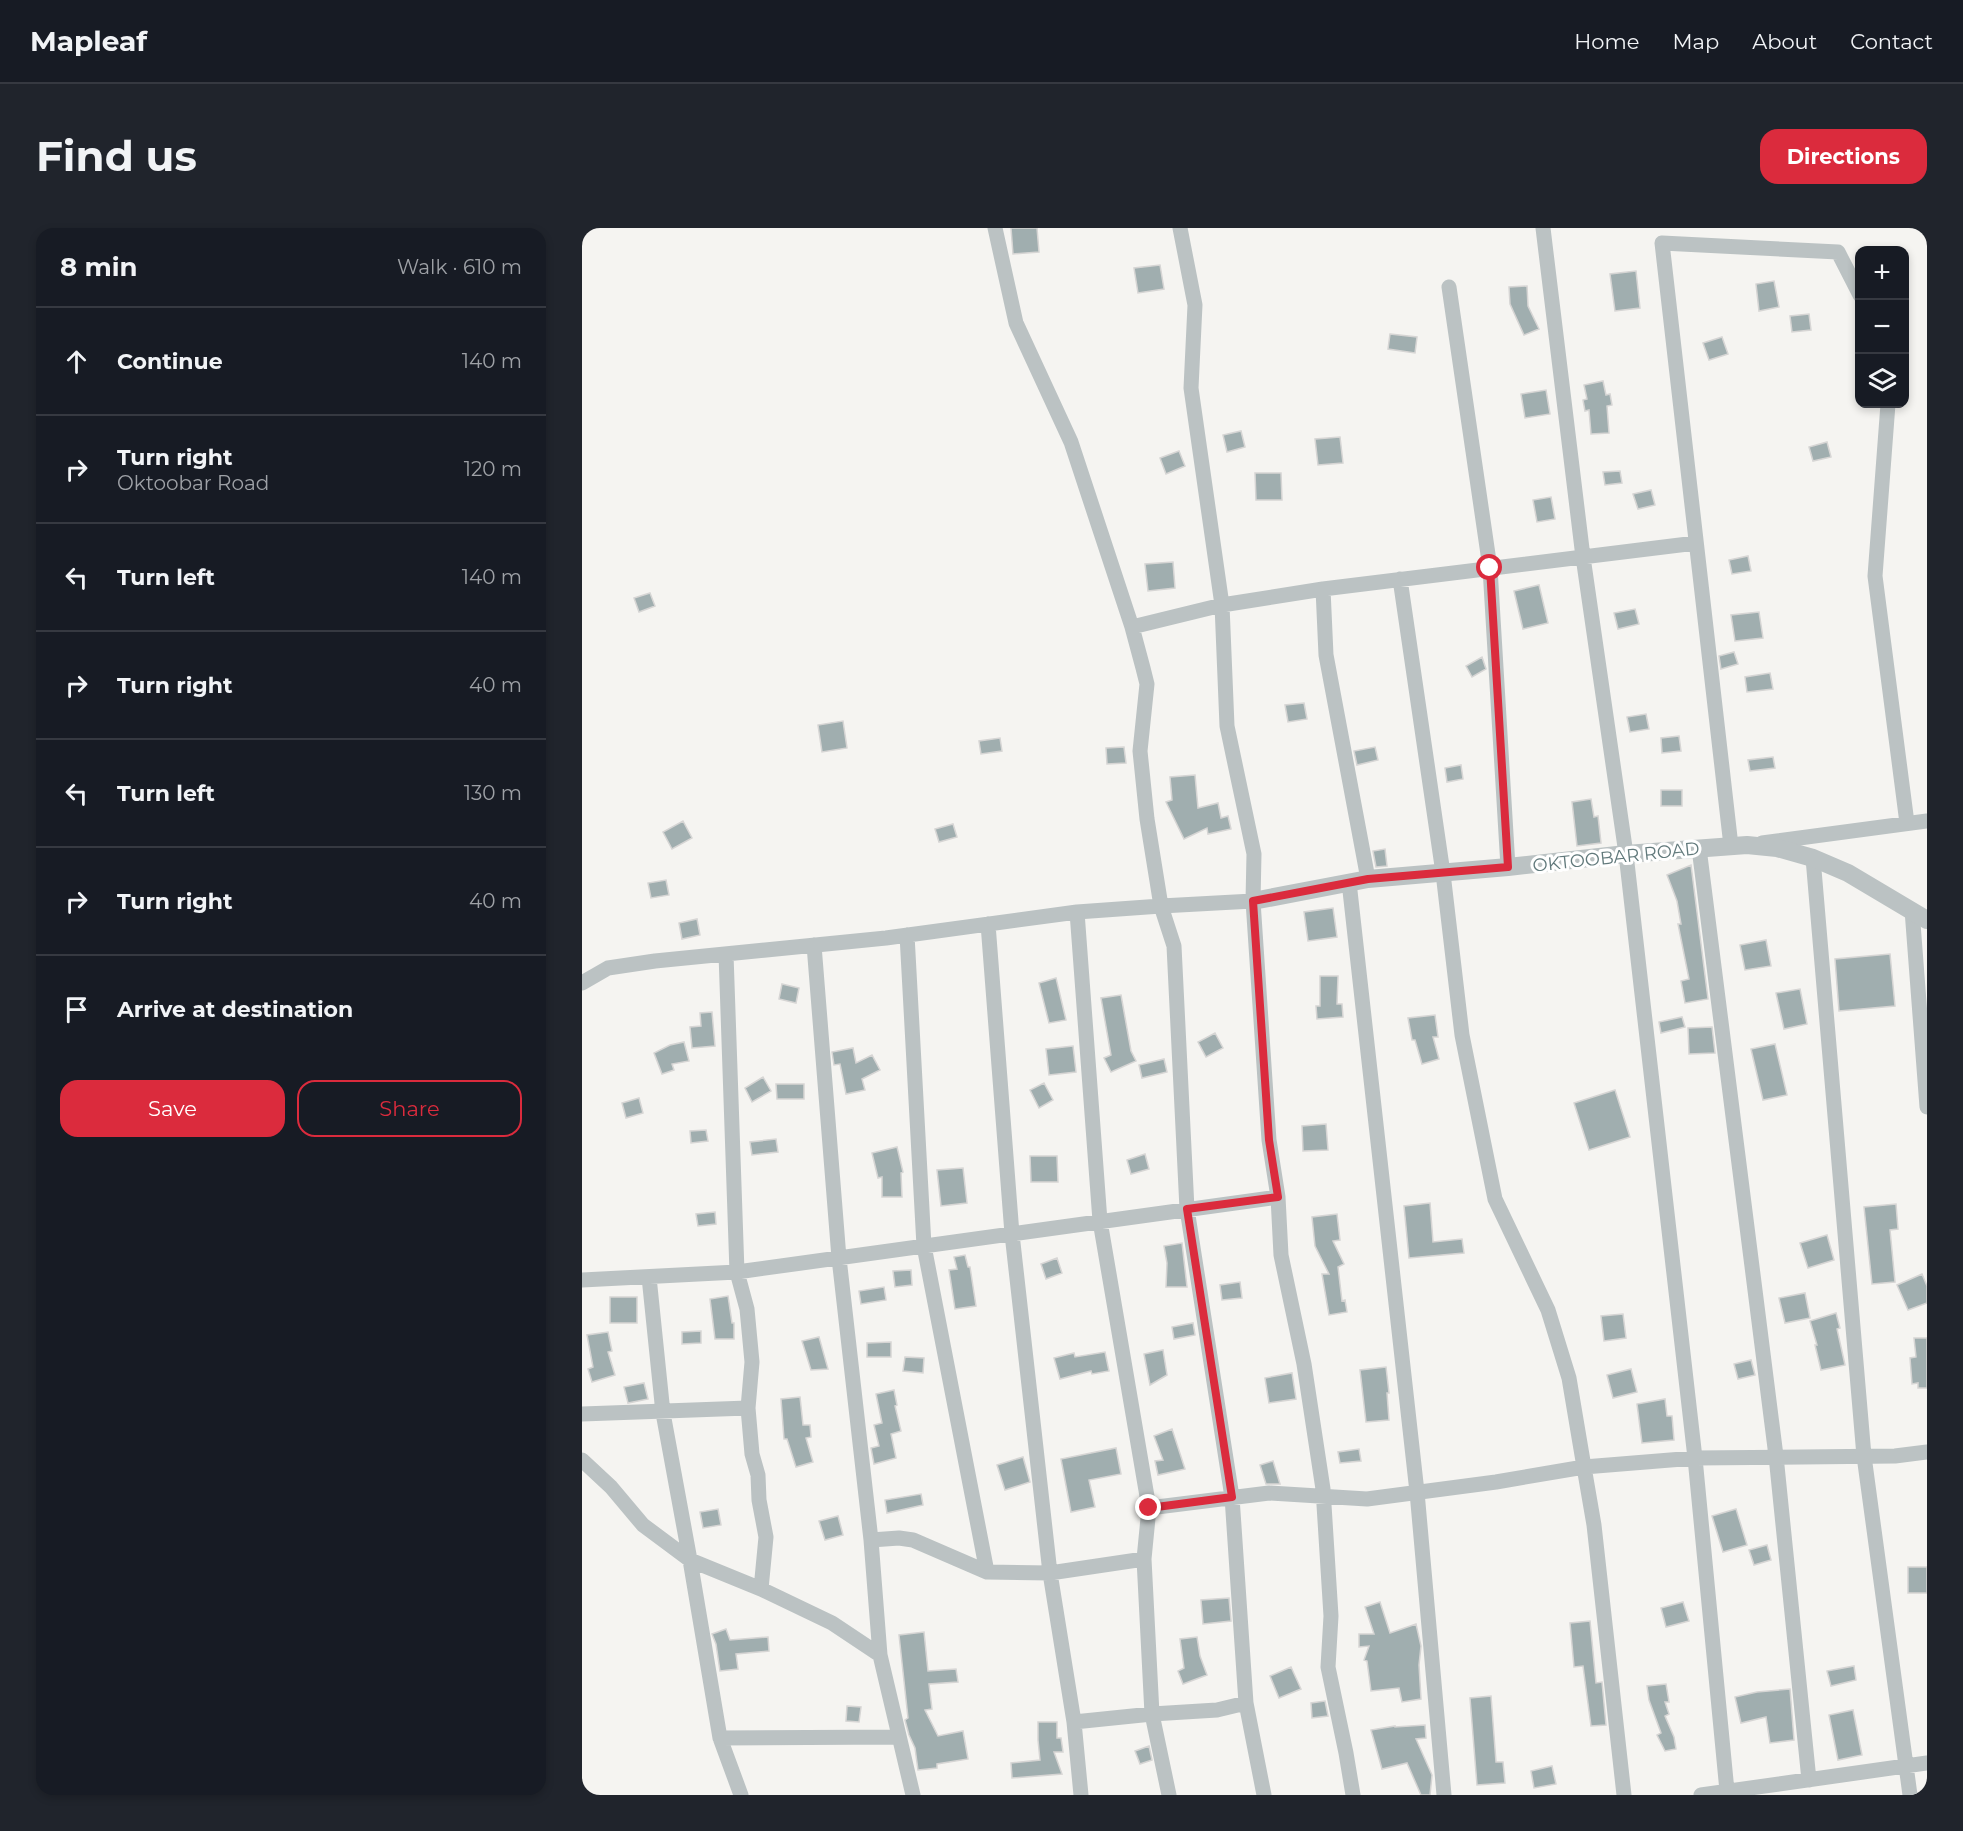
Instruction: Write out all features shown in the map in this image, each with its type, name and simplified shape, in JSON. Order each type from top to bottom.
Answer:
[{"type":"street","points":[[995,228],[1016,323],[1071,442],[1132,627],[1147,684],[1140,751],[1147,819],[1161,906],[1174,946],[1187,1209],[1232,1497],[1246,1703],[1264,1795]]},
{"type":"street","points":[[1180,228],[1195,305],[1191,388],[1222,605],[1227,726],[1254,854],[1253,901],[1269,1140],[1278,1197],[1281,1255],[1304,1364],[1323,1497],[1331,1616],[1328,1667],[1353,1795]]},
{"type":"street","points":[[1543,228],[1583,557],[1626,854],[1695,1458],[1728,1791]]},
{"type":"street","points":[[1855,285],[1838,252],[1662,243],[1696,543],[1739,845],[1927,821]]},
{"type":"street","points":[[1449,287],[1490,568],[1508,867]]},
{"type":"street","points":[[1888,408],[1875,576],[1907,823]]},
{"type":"street","points":[[1132,627],[1222,605],[1323,589],[1696,543]]},
{"type":"street","points":[[1400,579],[1443,873],[1462,1035],[1495,1199],[1548,1310],[1569,1378],[1594,1525],[1624,1795]]},
{"type":"street","points":[[1323,589],[1326,655],[1368,879]]},
{"type":"street","name":"OKTOOBAR ROAD","points":[[1253,901],[1368,879],[1739,845],[1777,848],[1813,858],[1848,873],[1927,920]]},
{"type":"street","points":[[1699,848],[1776,1456],[1809,1779]]},
{"type":"street","points":[[1813,858],[1864,1456],[1910,1795]]},
{"type":"street","points":[[1349,882],[1417,1492],[1444,1795]]},
{"type":"street","points":[[582,983],[608,968],[907,935],[1077,912],[1253,901]]},
{"type":"street","points":[[1912,910],[1927,1107]]},
{"type":"street","points":[[1077,912],[1100,1221],[1149,1508],[1143,1559],[1152,1714],[1169,1795]]},
{"type":"street","points":[[988,924],[1012,1234],[1050,1573],[1074,1722],[1081,1795]]},
{"type":"street","points":[[907,935],[924,1246],[987,1572]]},
{"type":"street","points":[[814,945],[839,1258],[870,1540],[880,1655],[898,1737],[914,1795]]},
{"type":"street","points":[[726,954],[737,1272],[747,1309],[752,1362],[748,1408],[752,1454],[758,1475],[759,1500],[766,1537],[761,1589]]},
{"type":"street","points":[[582,1280],[737,1272],[1278,1197]]},
{"type":"street","points":[[649,1277],[663,1413],[720,1738],[741,1795]]},
{"type":"street","points":[[582,1414],[663,1413],[748,1408]]},
{"type":"street","points":[[1149,1508],[1269,1493],[1367,1499],[1496,1482],[1584,1467],[1695,1458],[1895,1456],[1927,1452]]},
{"type":"street","points":[[582,1460],[611,1487],[643,1525],[690,1560],[761,1589],[832,1623],[880,1655]]},
{"type":"street","points":[[870,1540],[899,1538],[913,1540],[987,1572],[1050,1573],[1143,1559]]},
{"type":"street","points":[[1074,1722],[1217,1710],[1246,1703]]},
{"type":"street","points":[[720,1738],[898,1737]]},
{"type":"street","points":[[1701,1795],[1927,1763]]},
{"type":"building","points":[[1011,228],[1037,228],[1039,252],[1013,254]]},
{"type":"building","points":[[1160,265],[1164,289],[1138,293],[1134,268]]},
{"type":"building","points":[[1636,271],[1640,308],[1615,311],[1610,274]]},
{"type":"building","points":[[1774,281],[1779,307],[1759,311],[1756,284]]},
{"type":"building","points":[[1527,286],[1528,306],[1539,329],[1524,335],[1510,304],[1509,287]]},
{"type":"building","points":[[1809,314],[1811,330],[1792,332],[1790,316]]},
{"type":"building","points":[[1390,334],[1417,337],[1415,353],[1388,349]]},
{"type":"building","points":[[1722,337],[1728,354],[1709,360],[1703,343]]},
{"type":"building","points":[[1603,381],[1606,395],[1610,394],[1612,405],[1607,406],[1609,433],[1591,434],[1589,410],[1585,411],[1583,400],[1587,399],[1584,385]]},
{"type":"building","points":[[1546,390],[1550,414],[1525,418],[1521,394]]},
{"type":"building","points":[[1241,431],[1245,447],[1227,452],[1223,435]]},
{"type":"building","points":[[1340,437],[1343,463],[1318,465],[1315,439]]},
{"type":"building","points":[[1827,442],[1831,457],[1813,461],[1809,447]]},
{"type":"building","points":[[1179,451],[1185,466],[1166,474],[1160,458]]},
{"type":"building","points":[[1620,471],[1622,483],[1605,485],[1603,472]]},
{"type":"building","points":[[1255,473],[1281,473],[1282,500],[1256,500]]},
{"type":"building","points":[[1651,490],[1655,505],[1638,509],[1633,494]]},
{"type":"building","points":[[1551,497],[1555,519],[1537,522],[1533,500]]},
{"type":"building","points":[[1748,556],[1751,571],[1732,574],[1729,560]]},
{"type":"building","points":[[1173,562],[1175,588],[1148,591],[1145,564]]},
{"type":"building","points":[[1539,585],[1548,623],[1523,629],[1514,591]]},
{"type":"building","points":[[650,593],[655,606],[639,612],[634,598]]},
{"type":"building","points":[[1635,609],[1639,624],[1618,629],[1614,613]]},
{"type":"building","points":[[1759,612],[1763,638],[1735,641],[1731,615]]},
{"type":"building","points":[[1734,652],[1738,664],[1721,669],[1719,656]]},
{"type":"building","points":[[1482,657],[1486,669],[1472,677],[1466,666]]},
{"type":"building","points":[[1770,673],[1773,689],[1747,692],[1745,677]]},
{"type":"building","points":[[1304,703],[1307,719],[1288,722],[1285,705]]},
{"type":"building","points":[[1646,714],[1649,729],[1630,732],[1627,717]]},
{"type":"building","points":[[843,721],[847,748],[822,752],[818,725]]},
{"type":"building","points":[[1679,736],[1681,751],[1662,753],[1661,738]]},
{"type":"building","points":[[1000,738],[1002,751],[981,754],[979,741]]},
{"type":"building","points":[[1124,747],[1126,763],[1107,764],[1106,748]]},
{"type":"building","points":[[1375,747],[1378,760],[1357,765],[1354,751]]},
{"type":"building","points":[[1773,757],[1775,768],[1750,771],[1748,760]]},
{"type":"building","points":[[1461,765],[1463,779],[1447,782],[1445,768]]},
{"type":"building","points":[[1195,775],[1198,808],[1218,803],[1221,818],[1228,816],[1231,829],[1208,834],[1207,828],[1184,839],[1166,802],[1172,800],[1170,777]]},
{"type":"building","points":[[1661,790],[1682,790],[1682,806],[1661,806]]},
{"type":"building","points":[[1591,799],[1594,817],[1598,816],[1601,843],[1577,846],[1572,802]]},
{"type":"building","points":[[683,821],[692,838],[672,849],[663,832]]},
{"type":"building","points":[[953,824],[957,837],[939,842],[935,829]]},
{"type":"building","points":[[1385,849],[1387,866],[1376,867],[1373,851]]},
{"type":"building","points":[[1691,865],[1708,999],[1685,1003],[1681,981],[1689,979],[1678,924],[1681,924],[1677,901],[1667,875]]},
{"type":"building","points":[[666,880],[669,895],[651,898],[648,883]]},
{"type":"building","points":[[1333,908],[1337,937],[1308,941],[1304,912]]},
{"type":"building","points":[[697,919],[700,935],[682,939],[679,923]]},
{"type":"building","points":[[1766,940],[1771,966],[1745,970],[1740,945]]},
{"type":"building","points":[[1890,954],[1895,1006],[1839,1011],[1835,959]]},
{"type":"building","points":[[1320,976],[1338,976],[1337,1004],[1342,1004],[1343,1017],[1317,1019],[1316,1006],[1320,1006]]},
{"type":"building","points":[[1056,978],[1066,1020],[1049,1023],[1039,983]]},
{"type":"building","points":[[782,984],[799,988],[796,1003],[779,999]]},
{"type":"building","points":[[1800,989],[1807,1024],[1784,1029],[1776,993]]},
{"type":"building","points":[[1121,995],[1131,1051],[1136,1061],[1111,1072],[1104,1058],[1111,1055],[1101,998]]},
{"type":"building","points":[[712,1012],[715,1046],[692,1048],[690,1027],[701,1026],[700,1013]]},
{"type":"building","points":[[1435,1015],[1438,1037],[1433,1037],[1439,1059],[1422,1064],[1415,1040],[1412,1040],[1408,1018]]},
{"type":"building","points":[[1682,1017],[1685,1027],[1661,1033],[1659,1022]]},
{"type":"building","points":[[1712,1027],[1715,1053],[1689,1054],[1688,1028]]},
{"type":"building","points":[[1215,1033],[1223,1048],[1206,1057],[1198,1042]]},
{"type":"building","points":[[684,1042],[689,1061],[672,1064],[674,1070],[662,1074],[654,1053],[670,1045]]},
{"type":"building","points":[[1775,1044],[1787,1095],[1763,1100],[1751,1049]]},
{"type":"building","points":[[1073,1046],[1076,1072],[1049,1075],[1046,1049]]},
{"type":"building","points":[[853,1048],[856,1063],[872,1055],[880,1070],[862,1079],[865,1090],[846,1094],[840,1064],[834,1065],[832,1052]]},
{"type":"building","points":[[1164,1059],[1167,1072],[1142,1078],[1139,1065]]},
{"type":"building","points":[[763,1077],[771,1091],[752,1102],[745,1088]]},
{"type":"building","points":[[1044,1083],[1053,1100],[1039,1108],[1030,1090]]},
{"type":"building","points":[[776,1084],[804,1084],[804,1099],[777,1099]]},
{"type":"building","points":[[1615,1090],[1630,1137],[1589,1150],[1574,1103]]},
{"type":"building","points":[[639,1098],[643,1113],[626,1118],[622,1103]]},
{"type":"building","points":[[1326,1124],[1328,1150],[1303,1151],[1302,1126]]},
{"type":"building","points":[[706,1130],[708,1141],[691,1143],[690,1131]]},
{"type":"building","points":[[776,1139],[778,1152],[752,1155],[750,1142]]},
{"type":"building","points":[[897,1147],[903,1172],[901,1173],[902,1197],[882,1197],[882,1177],[878,1178],[872,1153]]},
{"type":"building","points":[[1145,1154],[1149,1169],[1131,1174],[1127,1160]]},
{"type":"building","points":[[1030,1156],[1057,1156],[1058,1182],[1031,1182]]},
{"type":"building","points":[[963,1168],[967,1203],[941,1206],[937,1170]]},
{"type":"building","points":[[1430,1203],[1433,1242],[1462,1239],[1464,1253],[1409,1258],[1404,1206]]},
{"type":"building","points":[[1896,1204],[1898,1229],[1890,1230],[1895,1282],[1872,1284],[1864,1207]]},
{"type":"building","points":[[715,1212],[716,1224],[698,1226],[696,1214]]},
{"type":"building","points":[[1337,1214],[1340,1240],[1333,1241],[1344,1264],[1338,1267],[1342,1301],[1345,1300],[1347,1312],[1329,1315],[1322,1274],[1329,1274],[1315,1246],[1312,1217]]},
{"type":"building","points":[[1827,1235],[1834,1260],[1808,1268],[1800,1243]]},
{"type":"building","points":[[1182,1243],[1187,1287],[1166,1287],[1167,1263],[1164,1246]]},
{"type":"building","points":[[965,1255],[968,1267],[970,1267],[976,1306],[955,1309],[949,1270],[957,1269],[954,1257]]},
{"type":"building","points":[[1057,1258],[1062,1273],[1046,1279],[1041,1264]]},
{"type":"building","points":[[911,1270],[912,1285],[895,1287],[893,1271]]},
{"type":"building","points":[[1922,1274],[1927,1286],[1927,1303],[1908,1310],[1897,1285]]},
{"type":"building","points":[[1240,1282],[1242,1298],[1222,1300],[1220,1285]]},
{"type":"building","points":[[884,1287],[886,1300],[861,1304],[859,1291]]},
{"type":"building","points":[[1805,1293],[1810,1318],[1785,1323],[1779,1298]]},
{"type":"building","points":[[728,1296],[732,1323],[734,1323],[734,1339],[715,1339],[710,1299]]},
{"type":"building","points":[[610,1297],[637,1297],[637,1323],[610,1323]]},
{"type":"building","points":[[1836,1313],[1845,1365],[1821,1370],[1810,1321]]},
{"type":"building","points":[[1623,1314],[1626,1338],[1604,1341],[1601,1316]]},
{"type":"building","points":[[1193,1323],[1195,1335],[1174,1339],[1172,1327]]},
{"type":"building","points":[[701,1331],[701,1343],[682,1344],[682,1332]]},
{"type":"building","points":[[608,1332],[612,1351],[608,1352],[615,1375],[592,1382],[588,1369],[593,1367],[587,1335]]},
{"type":"building","points":[[819,1337],[828,1369],[811,1370],[802,1341]]},
{"type":"building","points":[[1914,1338],[1927,1338],[1927,1388],[1918,1388],[1918,1383],[1912,1384],[1910,1358],[1916,1357]]},
{"type":"building","points":[[891,1342],[891,1357],[867,1357],[867,1343]]},
{"type":"building","points":[[1163,1350],[1167,1375],[1150,1385],[1144,1354]]},
{"type":"building","points":[[1105,1352],[1109,1371],[1092,1374],[1091,1371],[1060,1379],[1054,1358],[1074,1353],[1075,1357]]},
{"type":"building","points":[[905,1357],[924,1358],[923,1373],[903,1371]]},
{"type":"building","points":[[1751,1360],[1755,1375],[1738,1379],[1734,1364]]},
{"type":"building","points":[[1386,1367],[1389,1420],[1366,1422],[1360,1370]]},
{"type":"building","points":[[1631,1369],[1637,1392],[1613,1398],[1607,1375]]},
{"type":"building","points":[[1292,1373],[1296,1399],[1269,1403],[1265,1378]]},
{"type":"building","points":[[644,1383],[648,1399],[628,1403],[624,1387]]},
{"type":"building","points":[[894,1390],[901,1431],[891,1434],[896,1458],[874,1464],[871,1448],[879,1446],[874,1425],[882,1423],[876,1394]]},
{"type":"building","points":[[800,1397],[803,1425],[810,1425],[811,1437],[806,1438],[813,1462],[796,1467],[787,1439],[784,1439],[781,1399]]},
{"type":"building","points":[[1665,1399],[1667,1416],[1672,1416],[1674,1440],[1642,1443],[1637,1404]]},
{"type":"building","points":[[1172,1429],[1185,1469],[1158,1475],[1155,1461],[1163,1460],[1154,1436]]},
{"type":"building","points":[[1116,1448],[1121,1474],[1089,1480],[1095,1507],[1071,1512],[1061,1459]]},
{"type":"building","points":[[1359,1449],[1361,1461],[1340,1463],[1338,1452]]},
{"type":"building","points":[[1023,1457],[1030,1482],[1005,1490],[997,1465]]},
{"type":"building","points":[[1273,1461],[1280,1484],[1266,1484],[1260,1465]]},
{"type":"building","points":[[921,1494],[923,1505],[887,1513],[885,1500]]},
{"type":"building","points":[[718,1509],[721,1525],[703,1528],[700,1512]]},
{"type":"building","points":[[1736,1509],[1747,1545],[1723,1552],[1712,1516]]},
{"type":"building","points":[[838,1516],[843,1535],[825,1540],[819,1521]]},
{"type":"building","points":[[1767,1545],[1771,1560],[1754,1565],[1749,1550]]},
{"type":"building","points":[[1908,1567],[1927,1567],[1927,1593],[1908,1593]]},
{"type":"building","points":[[1229,1598],[1231,1621],[1203,1624],[1201,1600]]},
{"type":"building","points":[[1380,1602],[1390,1633],[1416,1624],[1421,1646],[1419,1665],[1421,1699],[1402,1702],[1399,1688],[1371,1691],[1367,1661],[1364,1660],[1369,1646],[1359,1647],[1359,1634],[1374,1634],[1365,1607]]},
{"type":"building","points":[[1683,1602],[1689,1621],[1666,1627],[1661,1608]]},
{"type":"building","points":[[1590,1621],[1596,1683],[1602,1682],[1606,1725],[1591,1726],[1583,1666],[1574,1667],[1570,1623]]},
{"type":"building","points":[[726,1629],[730,1640],[768,1637],[769,1651],[736,1654],[738,1669],[720,1671],[712,1634]]},
{"type":"building","points":[[924,1632],[928,1671],[956,1669],[958,1682],[929,1684],[932,1709],[925,1710],[938,1736],[963,1731],[968,1759],[937,1764],[937,1768],[918,1770],[915,1748],[905,1720],[908,1718],[899,1635]]},
{"type":"building","points":[[1197,1637],[1200,1656],[1207,1675],[1183,1684],[1178,1671],[1184,1668],[1180,1639]]},
{"type":"building","points":[[1854,1666],[1856,1680],[1831,1686],[1827,1671]]},
{"type":"building","points":[[1291,1667],[1301,1689],[1279,1698],[1270,1676]]},
{"type":"building","points":[[1666,1684],[1669,1702],[1665,1702],[1669,1714],[1665,1716],[1674,1737],[1676,1749],[1665,1751],[1657,1735],[1661,1733],[1649,1700],[1647,1686]]},
{"type":"building","points":[[1790,1689],[1794,1740],[1770,1743],[1766,1717],[1741,1723],[1735,1697]]},
{"type":"building","points":[[1491,1696],[1496,1762],[1503,1762],[1505,1783],[1477,1785],[1470,1698]]},
{"type":"building","points":[[1325,1701],[1328,1716],[1312,1718],[1311,1703]]},
{"type":"building","points":[[847,1706],[861,1707],[859,1722],[846,1721]]},
{"type":"building","points":[[1853,1710],[1862,1755],[1838,1760],[1829,1715]]},
{"type":"building","points":[[1038,1722],[1057,1722],[1057,1738],[1061,1738],[1063,1752],[1054,1752],[1062,1774],[1012,1778],[1011,1763],[1040,1760]]},
{"type":"building","points":[[1425,1725],[1426,1738],[1416,1739],[1432,1775],[1430,1795],[1421,1795],[1407,1763],[1382,1769],[1371,1730]]},
{"type":"building","points":[[1149,1746],[1152,1760],[1140,1764],[1135,1751]]},
{"type":"building","points":[[1552,1766],[1556,1784],[1534,1788],[1531,1771]]},
{"type":"route","points":[[1149,1508],[1232,1497],[1187,1209],[1278,1197],[1269,1140],[1253,901],[1368,879],[1508,867],[1490,568]]}]
